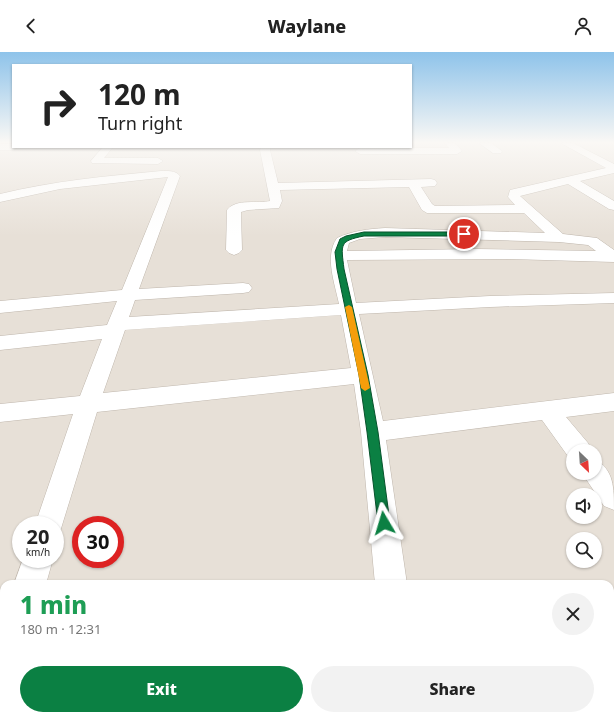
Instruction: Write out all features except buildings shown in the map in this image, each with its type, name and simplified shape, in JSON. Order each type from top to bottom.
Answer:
[{"type":"street","points":[[0,198],[31,189],[159,174]]},
{"type":"street","points":[[52,516],[88,404],[173,175],[163,174]]},
{"type":"street","points":[[234,250],[234,210],[243,207],[274,205],[276,201],[270,174]]},
{"type":"street","points":[[350,186],[354,174]]},
{"type":"street","points":[[559,238],[514,197],[514,193],[593,174]]},
{"type":"street","points":[[569,180],[614,206]]},
{"type":"street","points":[[272,187],[431,183]]},
{"type":"street","points":[[413,184],[427,207],[432,210],[528,209]]},
{"type":"street","points":[[390,580],[372,432],[363,375],[338,252],[342,241],[364,234],[448,233],[559,238],[592,241],[614,257]]},
{"type":"street","points":[[339,256],[444,253],[520,253],[614,257]]},
{"type":"street","points":[[0,307],[128,295],[243,288]]},
{"type":"street","points":[[0,343],[115,328],[349,309],[515,300],[614,298]]},
{"type":"street","points":[[0,413],[363,375]]},
{"type":"street","points":[[372,432],[614,402]]},
{"type":"street","points":[[548,411],[574,444]]},
{"type":"street","points":[[601,480],[614,497]]},
{"type":"street","points":[[31,580],[35,568]]},
{"type":"shaded area","points":[[0,174],[614,174],[614,580],[0,580]]},
{"type":"slow traffic","points":[[349,307],[365,388]]},
{"type":"route","points":[[384,523],[363,375],[340,269],[338,252],[342,241],[357,235],[375,233],[464,234]]}]
